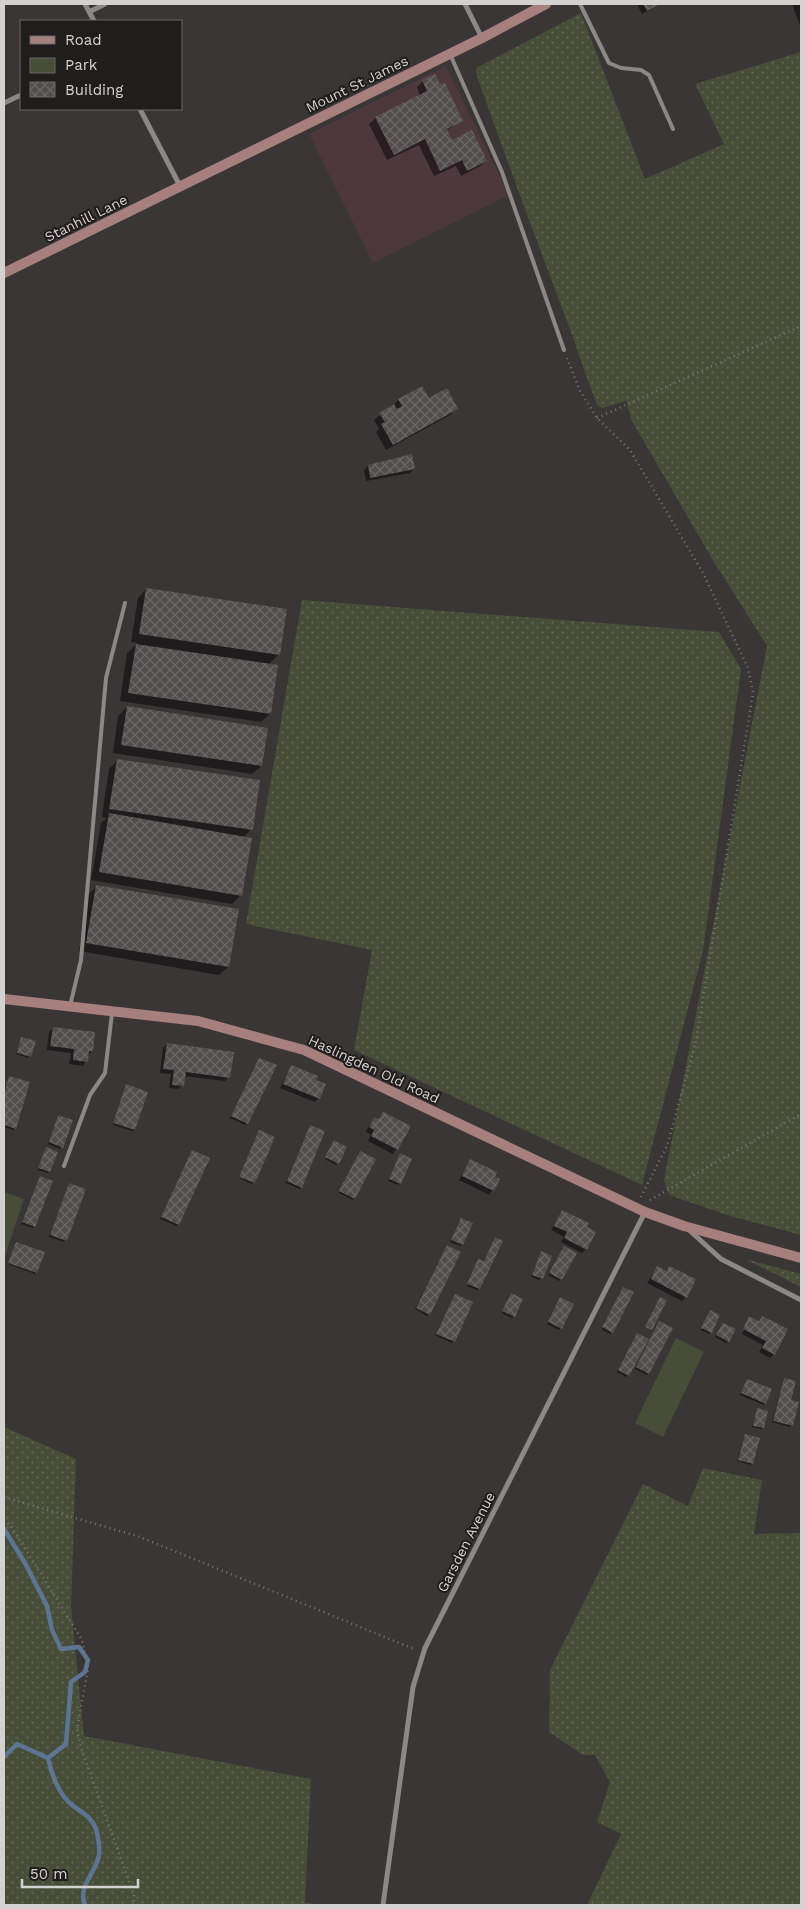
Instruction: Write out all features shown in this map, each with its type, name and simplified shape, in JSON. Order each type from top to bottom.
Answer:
[{"type":"main road","name":"Mount St James","points":[[180,187],[482,38],[546,4]]},
{"type":"main road","name":"Stanhill Lane","points":[[4,273],[180,187]]},
{"type":"main road","name":"Haslingden Old Road","points":[[4,999],[198,1021],[304,1050],[640,1210],[684,1226],[801,1258]]},
{"type":"street","points":[[85,4],[93,20]]},
{"type":"street","points":[[89,12],[105,4]]},
{"type":"street","points":[[465,4],[482,38]]},
{"type":"street","points":[[4,103],[20,96]]},
{"type":"street","points":[[141,110],[180,187]]},
{"type":"street","name":"Garsden Avenue","points":[[383,1905],[413,1687],[423,1653],[640,1210]]},
{"type":"street","name":"Haslingden Old Road","points":[[684,1226],[721,1259],[801,1300]]},
{"type":"lane","points":[[580,4],[609,63],[621,68],[641,70],[649,75],[673,129]]},
{"type":"lane","points":[[450,53],[502,172],[564,350]]},
{"type":"lane","points":[[70,1006],[81,960],[106,678],[126,603]]},
{"type":"lane","points":[[64,1166],[90,1095],[105,1073],[112,1011]]},
{"type":"path","points":[[597,418],[801,326]]},
{"type":"path","points":[[564,350],[580,391],[597,418],[630,450],[703,573],[748,668],[753,693],[696,1041],[667,1146],[640,1210]]},
{"type":"path","points":[[640,1210],[801,1114]]},
{"type":"path","points":[[4,1497],[140,1537],[423,1653]]},
{"type":"path","points":[[4,1520],[11,1526],[82,1640],[88,1669],[77,1729],[81,1748],[134,1895],[133,1905]]},
{"type":"shaded area","points":[[446,66],[509,195],[373,263],[309,134]]},
{"type":"green space","points":[[581,13],[645,179],[724,144],[695,84],[801,52],[801,1235],[727,1215],[669,1195],[664,1180],[767,646],[711,557],[632,421],[626,401],[602,408],[597,405],[476,73],[476,69],[480,66]]},
{"type":"green space","points":[[302,600],[719,632],[741,669],[703,951],[642,1185],[354,1050],[372,950],[246,924]]},
{"type":"green space","points":[[4,1192],[24,1199],[4,1259]]},
{"type":"green space","points":[[745,1259],[801,1274],[801,1287]]},
{"type":"green space","points":[[676,1338],[704,1352],[663,1437],[635,1423]]},
{"type":"green space","points":[[4,1427],[76,1459],[71,1607],[84,1736],[311,1779],[305,1902],[317,1905],[4,1905]]},
{"type":"green space","points":[[703,1468],[762,1480],[754,1534],[801,1533],[801,1905],[587,1905],[621,1834],[597,1822],[610,1782],[595,1755],[583,1755],[549,1732],[550,1670],[643,1484],[688,1506]]},
{"type":"building","points":[[643,4],[660,4],[647,11]]},
{"type":"building","points":[[435,74],[440,84],[445,83],[463,121],[447,129],[452,140],[472,130],[487,161],[467,171],[462,160],[440,171],[425,139],[394,155],[375,117],[427,91],[422,80]]},
{"type":"building","points":[[422,386],[429,398],[447,388],[458,409],[393,445],[381,424],[385,422],[379,413],[394,404],[397,409],[402,406],[398,399]]},
{"type":"building","points":[[412,454],[415,469],[370,478],[368,465]]},
{"type":"building","points":[[146,588],[287,609],[280,655],[139,634]]},
{"type":"building","points":[[136,644],[278,665],[271,714],[128,693]]},
{"type":"building","points":[[127,706],[268,728],[262,766],[121,745]]},
{"type":"building","points":[[117,759],[260,780],[253,830],[109,809]]},
{"type":"building","points":[[109,813],[252,838],[242,896],[99,872]]},
{"type":"building","points":[[96,885],[239,909],[229,967],[86,943]]},
{"type":"building","points":[[53,1027],[95,1032],[93,1051],[89,1051],[88,1062],[73,1060],[74,1049],[50,1046]]},
{"type":"building","points":[[21,1037],[36,1041],[31,1057],[17,1053]]},
{"type":"building","points":[[167,1043],[234,1052],[230,1078],[186,1072],[184,1086],[172,1085],[174,1070],[163,1069]]},
{"type":"building","points":[[259,1058],[277,1065],[248,1124],[231,1116]]},
{"type":"building","points":[[291,1065],[318,1076],[316,1080],[326,1084],[320,1099],[283,1084]]},
{"type":"building","points":[[9,1076],[30,1082],[16,1129],[4,1125],[4,1094]]},
{"type":"building","points":[[126,1084],[148,1092],[135,1130],[113,1123]]},
{"type":"building","points":[[383,1112],[411,1126],[398,1150],[371,1136],[374,1130],[369,1127],[374,1117],[379,1119]]},
{"type":"building","points":[[58,1115],[73,1120],[63,1148],[49,1142]]},
{"type":"building","points":[[310,1125],[325,1131],[302,1188],[287,1181]]},
{"type":"building","points":[[259,1130],[275,1137],[255,1183],[239,1177]]},
{"type":"building","points":[[334,1140],[347,1147],[339,1164],[325,1157]]},
{"type":"building","points":[[46,1147],[58,1152],[50,1172],[38,1168]]},
{"type":"building","points":[[192,1150],[210,1158],[179,1225],[161,1217]]},
{"type":"building","points":[[360,1151],[376,1159],[355,1199],[339,1191]]},
{"type":"building","points":[[400,1153],[412,1159],[401,1184],[389,1179]]},
{"type":"building","points":[[470,1159],[497,1172],[495,1177],[500,1179],[494,1191],[462,1176]]},
{"type":"building","points":[[40,1176],[53,1181],[35,1227],[22,1222]]},
{"type":"building","points":[[69,1183],[86,1189],[67,1241],[50,1235]]},
{"type":"building","points":[[562,1210],[589,1223],[587,1227],[596,1232],[587,1250],[564,1238],[567,1232],[554,1226]]},
{"type":"building","points":[[461,1218],[473,1223],[463,1245],[451,1240]]},
{"type":"building","points":[[495,1237],[503,1241],[480,1289],[467,1284],[478,1259],[484,1261]]},
{"type":"building","points":[[16,1242],[45,1252],[37,1273],[8,1263]]},
{"type":"building","points":[[447,1245],[461,1252],[430,1315],[416,1308]]},
{"type":"building","points":[[564,1246],[577,1253],[562,1280],[549,1273]]},
{"type":"building","points":[[541,1251],[552,1256],[543,1279],[532,1275]]},
{"type":"building","points":[[657,1266],[667,1271],[669,1266],[696,1279],[687,1298],[651,1279]]},
{"type":"building","points":[[623,1287],[634,1292],[613,1333],[602,1327]]},
{"type":"building","points":[[511,1293],[523,1299],[515,1317],[502,1311]]},
{"type":"building","points":[[455,1294],[473,1302],[455,1342],[436,1334]]},
{"type":"building","points":[[560,1297],[574,1304],[562,1329],[548,1322]]},
{"type":"building","points":[[660,1297],[667,1300],[652,1330],[645,1327]]},
{"type":"building","points":[[710,1310],[720,1315],[712,1333],[701,1328]]},
{"type":"building","points":[[749,1316],[759,1321],[762,1316],[788,1329],[775,1355],[762,1348],[766,1341],[743,1329]]},
{"type":"building","points":[[659,1321],[673,1328],[649,1374],[636,1367]]},
{"type":"building","points":[[723,1323],[736,1329],[729,1342],[716,1335]]},
{"type":"building","points":[[637,1333],[649,1339],[629,1376],[618,1370]]},
{"type":"building","points":[[784,1378],[796,1381],[791,1400],[799,1402],[793,1426],[773,1421]]},
{"type":"building","points":[[747,1379],[772,1389],[766,1404],[741,1393]]},
{"type":"building","points":[[757,1408],[768,1411],[764,1428],[753,1426]]},
{"type":"building","points":[[745,1434],[760,1438],[753,1464],[738,1460]]},
{"type":"waterway","points":[[4,1529],[25,1563],[47,1606],[52,1630],[61,1649],[79,1647],[88,1660],[85,1672],[71,1682],[66,1744],[48,1758],[59,1790],[67,1801],[89,1818],[97,1832],[99,1856],[83,1893],[85,1905]]},
{"type":"waterway","points":[[4,1757],[17,1744],[48,1758]]}]
